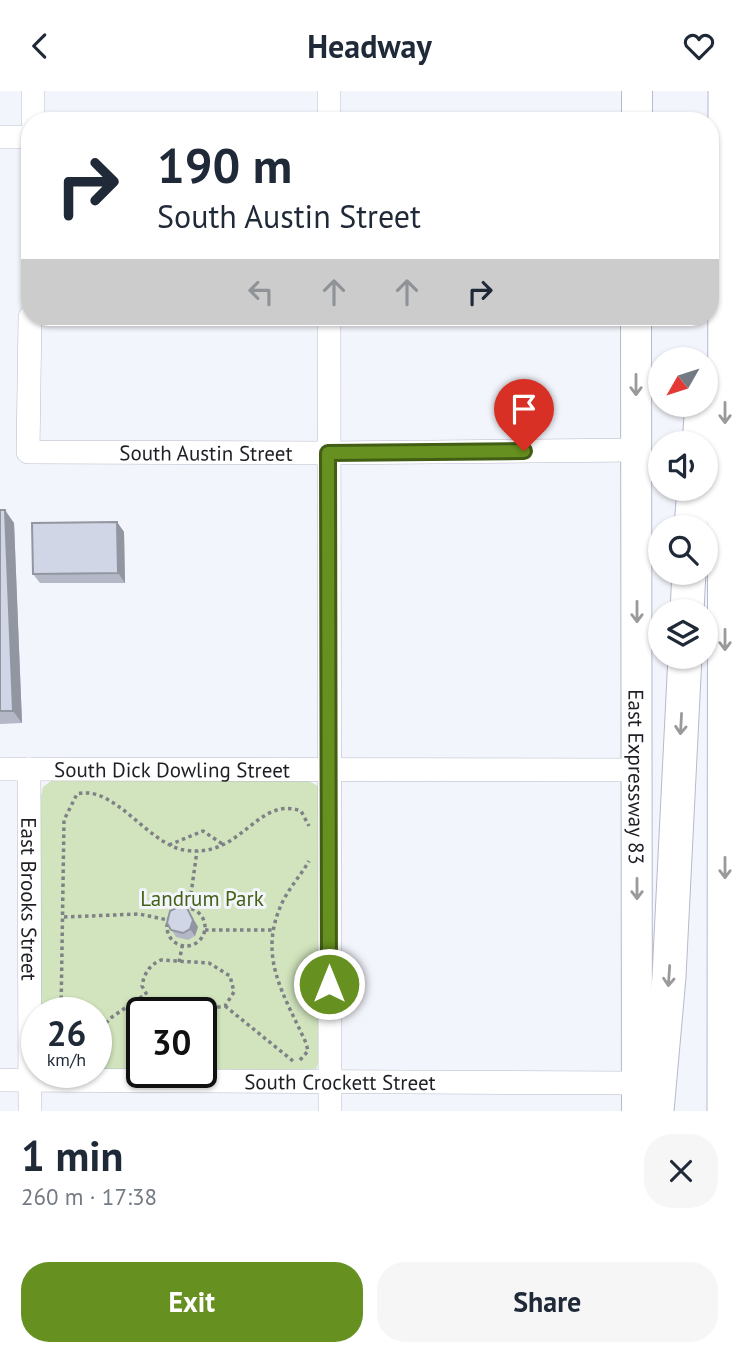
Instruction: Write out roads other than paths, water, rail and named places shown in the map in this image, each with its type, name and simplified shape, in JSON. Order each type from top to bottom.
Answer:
[{"type":"highway","points":[[724,1111],[725,91]]},
{"type":"highway","points":[[719,304],[725,271]]},
{"type":"highway","points":[[711,347],[715,326]]},
{"type":"highway","points":[[657,1111],[669,977],[683,669]]},
{"type":"main road","points":[[637,91],[637,112]]},
{"type":"main road","name":"East Expressway 83","points":[[636,326],[637,1097]]},
{"type":"street","points":[[33,91],[33,112]]},
{"type":"street","points":[[329,91],[329,112]]},
{"type":"street","points":[[0,137],[21,137]]},
{"type":"street","name":"South Austin Street","points":[[30,326],[28,452],[636,450]]},
{"type":"street","points":[[329,326],[330,1111]]},
{"type":"street","name":"South Dick Dowling Street","points":[[0,769],[637,770]]},
{"type":"street","name":"East Brooks Street","points":[[30,769],[30,997]]},
{"type":"street","name":"South Crockett Street","points":[[112,1080],[330,1079],[637,1097]]},
{"type":"street","name":"South Crockett Street","points":[[0,1080],[21,1080]]},
{"type":"street","name":"East Brooks Street","points":[[30,1088],[30,1111]]},
{"type":"park label","name":"Landrum Park","points":[[202,898]]}]
